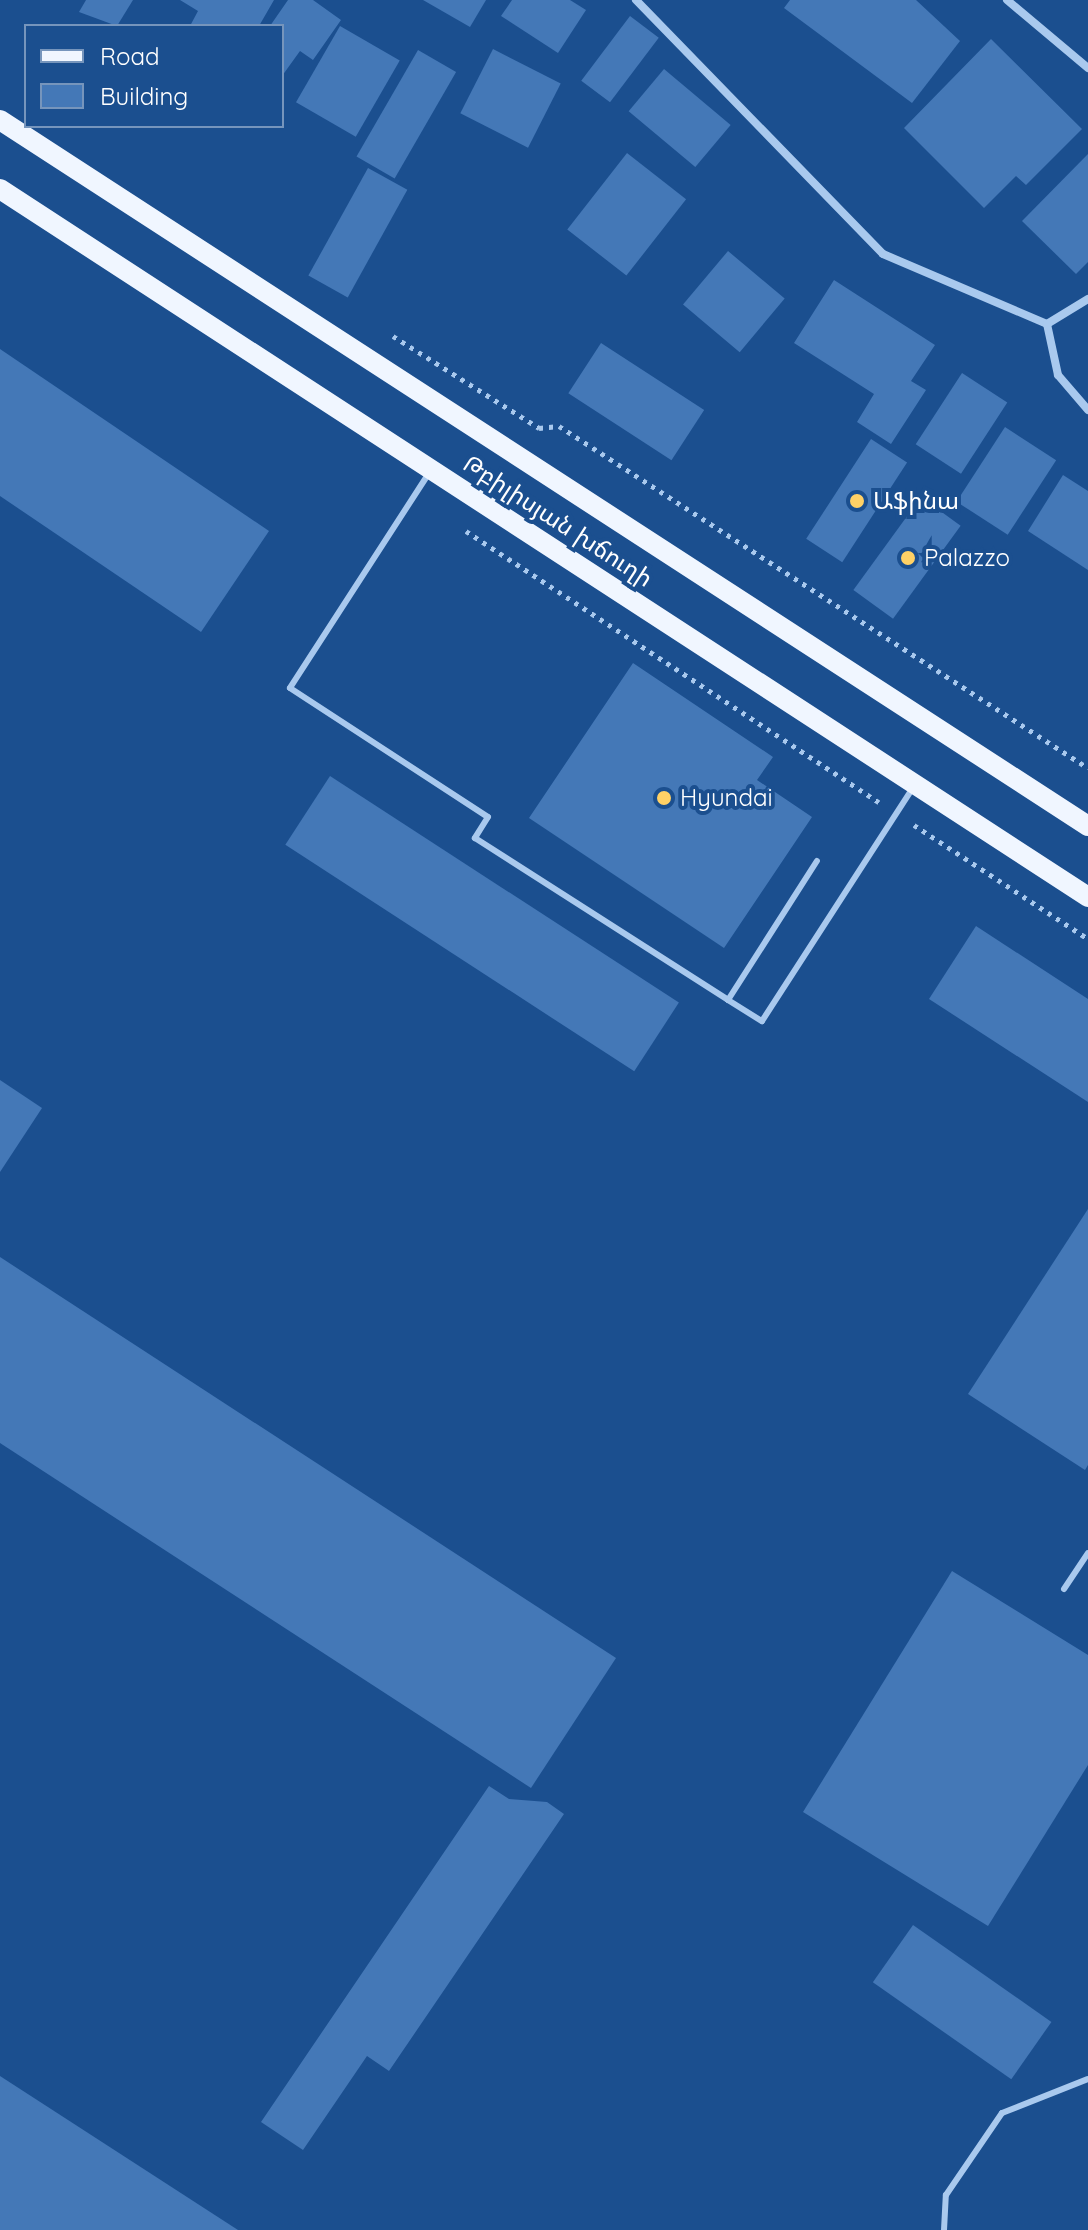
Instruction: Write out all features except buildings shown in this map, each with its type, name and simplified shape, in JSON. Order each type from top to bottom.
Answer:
[{"type":"main road","name":"Թբիլիսյան խճուղի","points":[[0,120],[1088,826]]},
{"type":"main road","name":"Թբիլիսյան խճուղի","points":[[0,189],[1088,897]]},
{"type":"street","points":[[636,0],[883,254],[1047,324]]},
{"type":"street","points":[[1007,0],[1088,68]]},
{"type":"street","points":[[1047,324],[1088,299]]},
{"type":"street","points":[[1047,324],[1058,375],[1088,410]]},
{"type":"lane","points":[[431,470],[290,688],[488,817],[475,838],[762,1021],[915,785]]},
{"type":"lane","points":[[728,1000],[817,861]]},
{"type":"lane","points":[[1064,1589],[1088,1553]]},
{"type":"lane","points":[[944,2230],[946,2195],[1002,2113],[1088,2079]]},
{"type":"path","points":[[378,326],[539,428],[559,426],[1088,768]]},
{"type":"path","points":[[414,497],[1088,939]]},
{"type":"place","name":"Աֆինա","points":[[857,501]]},
{"type":"place","name":"Palazzo","points":[[908,558]]},
{"type":"place","name":"Hyundai","points":[[664,798]]}]
